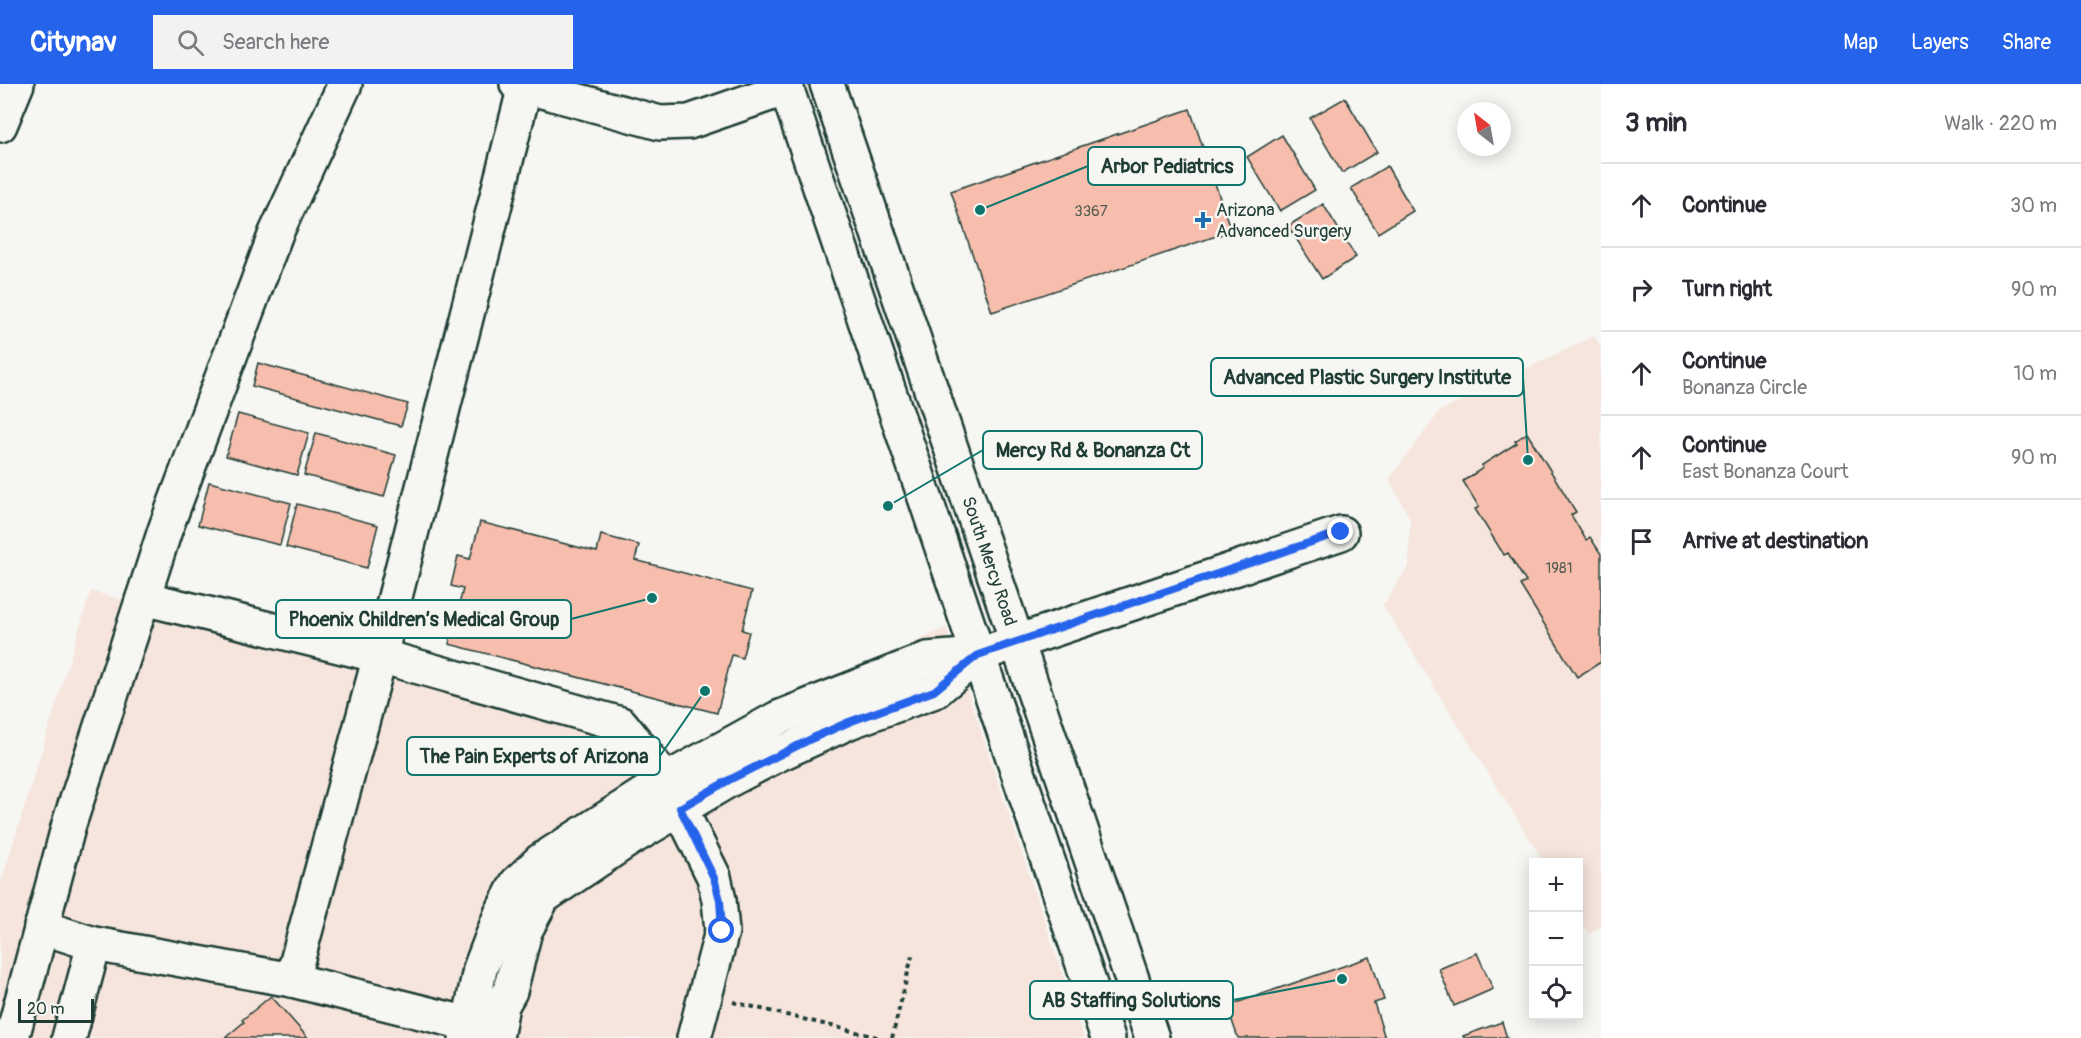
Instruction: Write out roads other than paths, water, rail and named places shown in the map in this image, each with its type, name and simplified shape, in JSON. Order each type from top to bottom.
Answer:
[{"type":"main road","points":[[0,125],[17,84]]},
{"type":"main road","points":[[12,1038],[69,824],[165,530],[276,234],[345,84]]},
{"type":"main road","name":"South Mercy Road","points":[[827,84],[1152,1038]]},
{"type":"main road","points":[[292,980],[380,656],[521,85],[660,123],[689,122],[791,85],[978,655],[1108,1038]]},
{"type":"main road","points":[[482,1032],[480,969],[501,914],[517,883],[540,861],[565,843],[666,780],[778,718],[927,659],[978,655],[1341,532]]},
{"type":"main road","points":[[143,598],[380,656],[621,724],[666,780],[714,878],[720,900],[722,931],[694,1038]]},
{"type":"main road","points":[[482,1032],[510,991],[525,931],[543,897],[619,846],[729,780],[849,722],[934,691],[978,655]]},
{"type":"main road","points":[[41,927],[94,944],[292,980],[482,1032]]},
{"type":"main road","points":[[69,1038],[94,944]]},
{"type":"place","name":"Arbor Pediatrics","points":[[980,210]]},
{"type":"place","name":"Arizona Advanced Surgery","points":[[1203,220]]},
{"type":"place","name":"Advanced Plastic Surgery Institute","points":[[1528,460]]},
{"type":"place","name":"Mercy Rd & Bonanza Ct","points":[[888,506]]},
{"type":"place","name":"Phoenix Children’s Medical Group","points":[[652,598]]},
{"type":"place","name":"The Pain Experts of Arizona","points":[[705,691]]},
{"type":"place","name":"AB Staffing Solutions","points":[[1342,979]]}]
